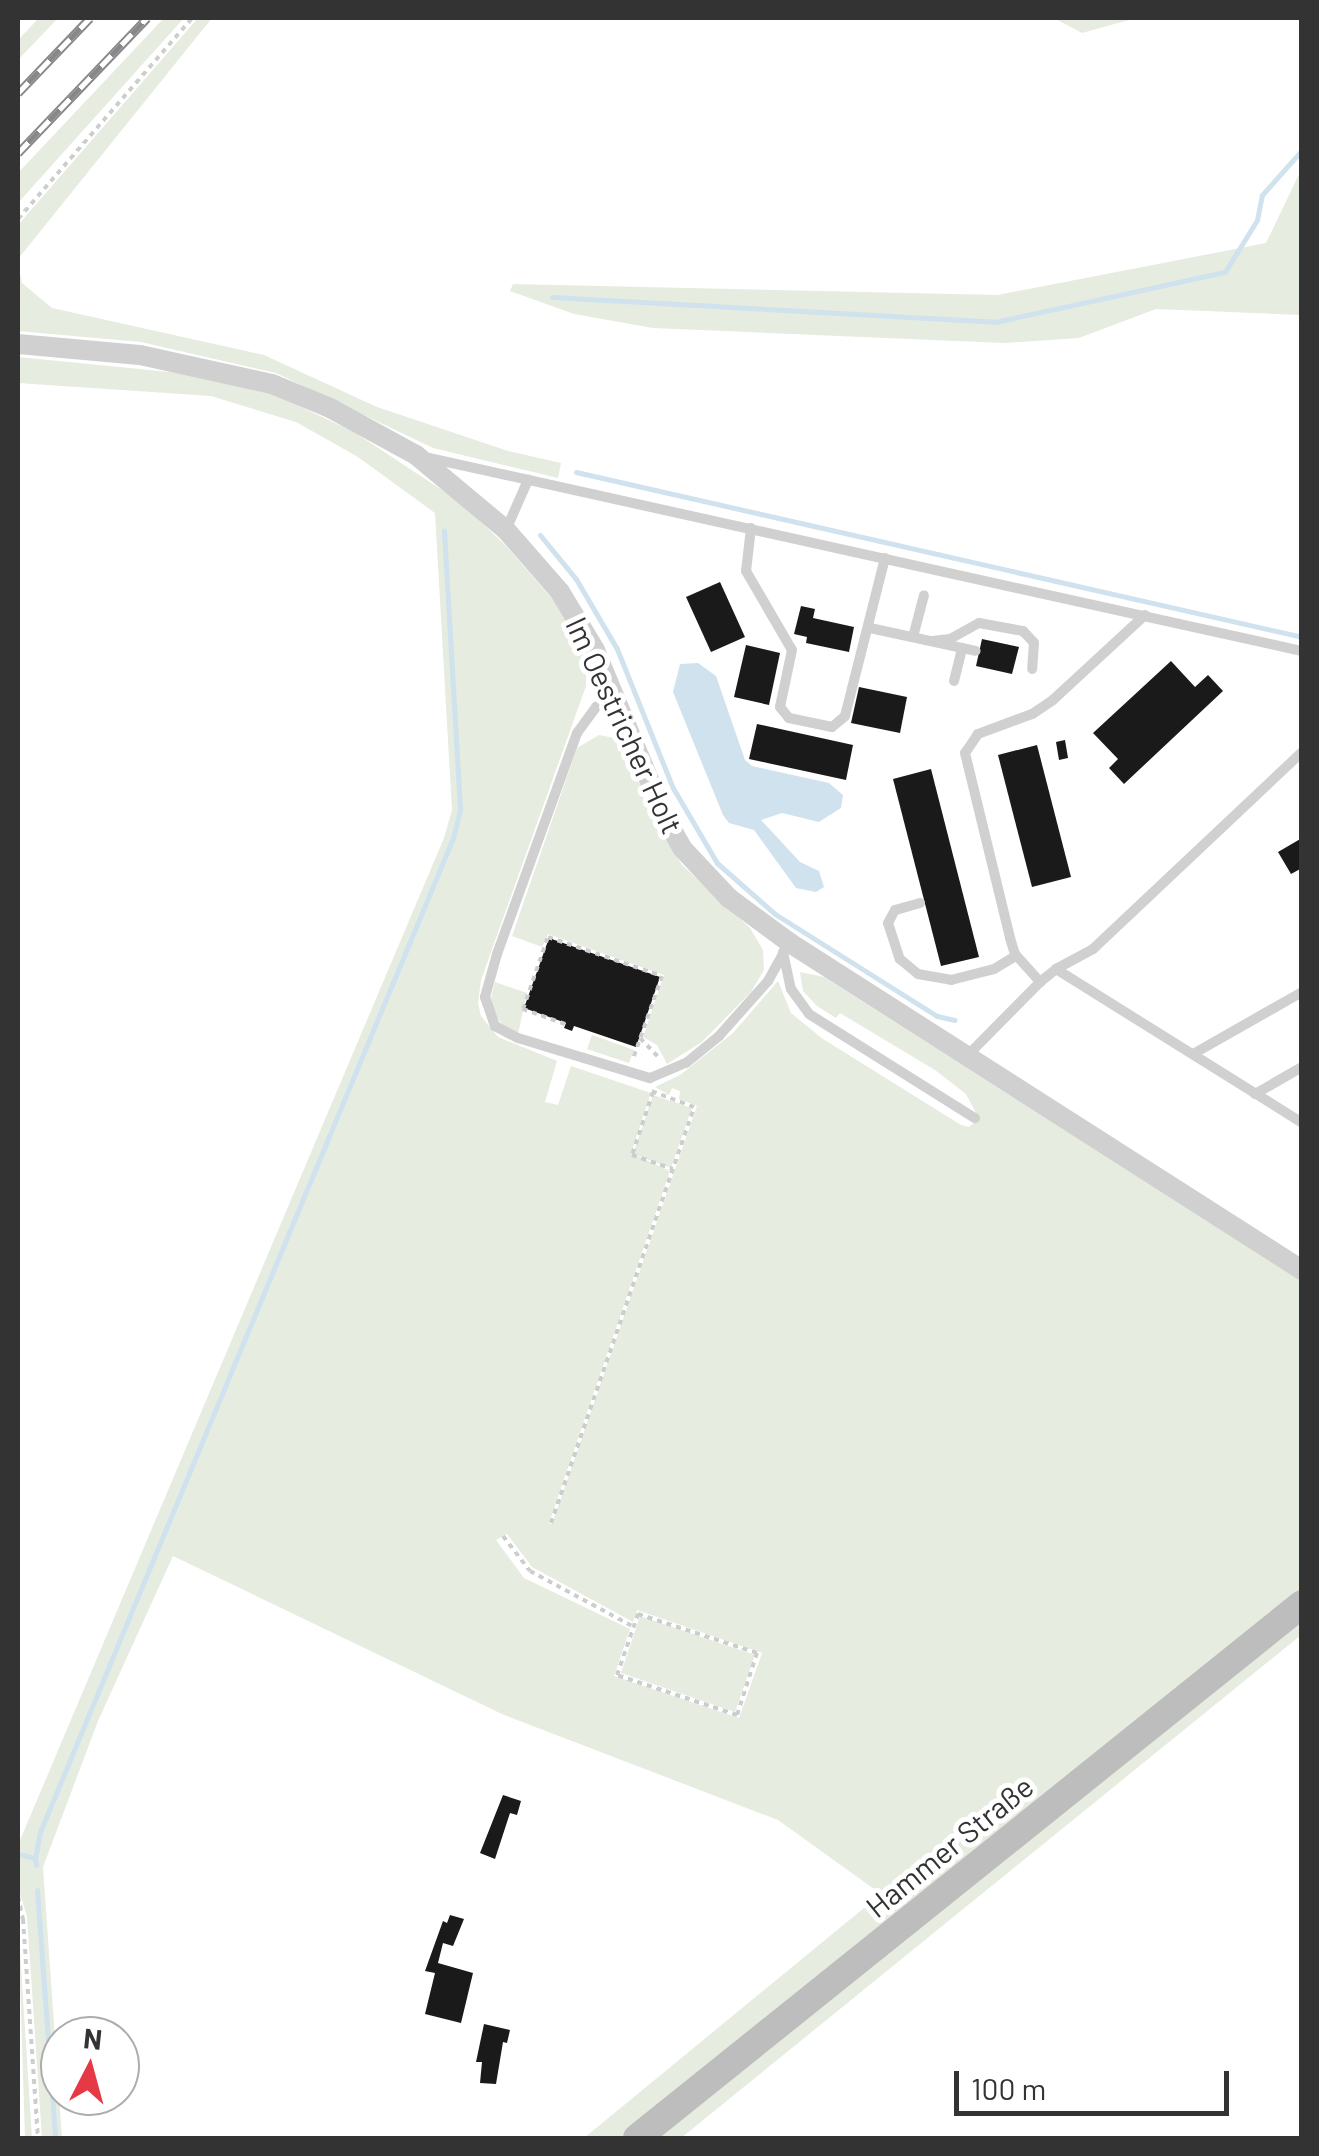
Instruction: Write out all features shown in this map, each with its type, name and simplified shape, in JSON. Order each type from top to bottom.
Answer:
[{"type":"main road","name":"Hammer Straße","points":[[637,2138],[1302,1604]]},
{"type":"street","name":"Im Oestricher Holt","points":[[18,344],[140,355],[272,384],[330,408],[416,455],[506,530],[579,620],[682,848],[730,898],[786,948],[968,1055],[1302,1270]]},
{"type":"lane","points":[[416,455],[1302,650]]},
{"type":"lane","points":[[506,530],[528,480]]},
{"type":"lane","points":[[751,528],[746,572],[792,650],[780,707],[784,715],[832,727],[842,721],[870,628],[885,558]]},
{"type":"lane","points":[[913,637],[924,595]]},
{"type":"lane","points":[[1040,982],[1016,956],[965,753],[978,734],[1032,714],[1053,700],[1145,615]]},
{"type":"lane","points":[[932,642],[950,639],[979,623],[1023,631],[1034,643],[1032,670]]},
{"type":"lane","points":[[870,628],[976,651]]},
{"type":"lane","points":[[954,681],[962,648]]},
{"type":"lane","points":[[615,695],[596,708],[577,732],[485,997],[488,1014],[507,1034],[650,1078],[670,1073],[708,1045],[744,1010],[786,948]]},
{"type":"lane","points":[[968,1055],[1040,982],[1094,949],[1302,752]]},
{"type":"lane","points":[[920,903],[895,910],[888,923],[900,959],[918,974],[951,980],[994,969],[1016,956]]},
{"type":"lane","points":[[786,948],[792,988],[810,1014],[975,1118]]},
{"type":"lane","points":[[1056,969],[1302,1123]]},
{"type":"lane","points":[[1192,1054],[1302,992]]},
{"type":"lane","points":[[1255,1094],[1302,1067]]},
{"type":"path","points":[[18,218],[192,18]]},
{"type":"path","points":[[566,1024],[523,1009],[548,936],[662,976],[629,1072]]},
{"type":"path","points":[[640,1038],[670,1073]]},
{"type":"path","points":[[650,1078],[653,1092],[632,1155],[673,1169]]},
{"type":"path","points":[[551,1522],[694,1107],[653,1092]]},
{"type":"path","points":[[503,1536],[530,1571],[634,1628]]},
{"type":"path","points":[[638,1614],[758,1653],[737,1715],[618,1674],[634,1628],[638,1614]]},
{"type":"path","points":[[18,1896],[23,1919],[38,2138]]},
{"type":"shaded area","points":[[39,18],[58,18],[18,60],[18,40]]},
{"type":"shaded area","points":[[164,18],[184,18],[18,203],[18,173]]},
{"type":"shaded area","points":[[198,18],[212,18],[18,259],[18,225]]},
{"type":"shaded area","points":[[1054,18],[1136,18],[1082,33]]},
{"type":"shaded area","points":[[1301,170],[1301,315],[1156,309],[1079,338],[1005,343],[653,328],[574,314],[510,291],[513,284],[998,295],[1266,243]]},
{"type":"shaded area","points":[[18,265],[22,283],[52,308],[264,355],[377,407],[508,451],[561,463],[558,478],[433,448],[276,373],[141,342],[18,331]]},
{"type":"shaded area","points":[[18,357],[190,374],[269,392],[354,432],[460,502],[505,545],[556,603],[587,658],[586,686],[481,980],[478,1003],[481,1016],[498,1037],[557,1061],[545,1102],[558,1105],[571,1066],[651,1093],[631,1153],[670,1171],[549,1523],[552,1524],[697,1106],[679,1099],[680,1091],[672,1088],[669,1095],[655,1087],[680,1075],[733,1033],[778,981],[791,1013],[823,1039],[961,1125],[969,1127],[979,1119],[966,1094],[935,1070],[840,1013],[836,1018],[817,1006],[803,991],[800,972],[824,977],[1302,1281],[1301,1592],[620,2138],[584,2138],[881,1894],[778,1820],[504,1715],[173,1556],[98,1721],[43,1867],[53,2016],[40,2016],[40,2109],[27,1917],[18,1887],[18,1845],[444,838],[452,810],[435,513],[358,457],[296,422],[211,396],[18,383]],"holes":[[[507,1534],[532,1567],[633,1622],[637,1610],[762,1653],[739,1718],[614,1676],[630,1629],[524,1578],[496,1540]]]},
{"type":"shaded area","points":[[599,735],[614,738],[624,748],[659,829],[682,865],[750,928],[763,950],[764,970],[751,992],[702,1042],[667,1064],[657,1045],[643,1037],[664,975],[548,934],[542,947],[512,936],[577,748]]},
{"type":"shaded area","points":[[495,982],[527,993],[518,1034],[503,1026],[494,1013],[491,998]]},
{"type":"shaded area","points":[[592,1035],[634,1050],[629,1063],[587,1049]]},
{"type":"shaded area","points":[[653,1095],[692,1108],[671,1168],[633,1154]]},
{"type":"shaded area","points":[[640,1616],[755,1655],[735,1712],[621,1673]]},
{"type":"shaded area","points":[[1301,1617],[1301,1635],[681,2138],[653,2138]]},
{"type":"shaded area","points":[[18,1923],[32,2138],[25,2138]]},
{"type":"shaded area","points":[[41,2116],[60,2116],[62,2138],[42,2138]]},
{"type":"water","points":[[698,663],[716,676],[745,760],[752,766],[829,783],[843,795],[841,808],[819,822],[782,813],[761,820],[800,862],[819,871],[824,887],[816,892],[796,888],[754,830],[729,823],[723,815],[673,692],[680,664]]},
{"type":"building","points":[[720,582],[745,637],[711,652],[686,597]]},
{"type":"building","points":[[801,606],[815,609],[813,618],[854,627],[849,652],[806,643],[807,637],[794,634]]},
{"type":"building","points":[[982,639],[1019,647],[1012,674],[976,666]]},
{"type":"building","points":[[746,645],[780,653],[769,705],[734,697]]},
{"type":"building","points":[[1171,661],[1195,687],[1208,675],[1223,691],[1124,784],[1109,768],[1118,759],[1093,733]]},
{"type":"building","points":[[859,687],[907,697],[900,733],[851,723]]},
{"type":"building","points":[[757,724],[853,745],[846,780],[749,759]]},
{"type":"building","points":[[1065,740],[1068,758],[1059,760],[1056,742]]},
{"type":"building","points":[[1037,745],[1071,877],[1032,887],[998,755]]},
{"type":"building","points":[[931,769],[979,957],[941,966],[893,779]]},
{"type":"building","points":[[1302,838],[1302,868],[1291,874],[1278,852]]},
{"type":"building","points":[[549,938],[660,977],[636,1047],[574,1026],[572,1031],[564,1028],[566,1023],[524,1008]]},
{"type":"building","points":[[503,1795],[521,1801],[517,1815],[510,1813],[495,1859],[480,1853]]},
{"type":"building","points":[[450,1915],[464,1919],[453,1946],[443,1943],[438,1963],[473,1973],[461,2023],[425,2014],[435,1973],[425,1971],[443,1921],[447,1923]]},
{"type":"building","points":[[484,2024],[510,2030],[507,2043],[503,2042],[496,2084],[480,2083],[482,2062],[476,2062]]},
{"type":"waterway","points":[[552,297],[995,322],[1225,272],[1257,220],[1262,195],[1302,150]]},
{"type":"waterway","points":[[576,472],[1302,637]]},
{"type":"waterway","points":[[35,1858],[40,1832],[453,838],[460,809],[444,530]]},
{"type":"waterway","points":[[540,535],[576,579],[617,649],[673,788],[717,863],[775,914],[937,1016],[955,1020]]},
{"type":"waterway","points":[[18,1854],[35,1858],[36,1865]]},
{"type":"waterway","points":[[37,1890],[55,2138]]},
{"type":"railway","points":[[18,93],[90,18]]},
{"type":"railway","points":[[18,153],[147,18]]}]
